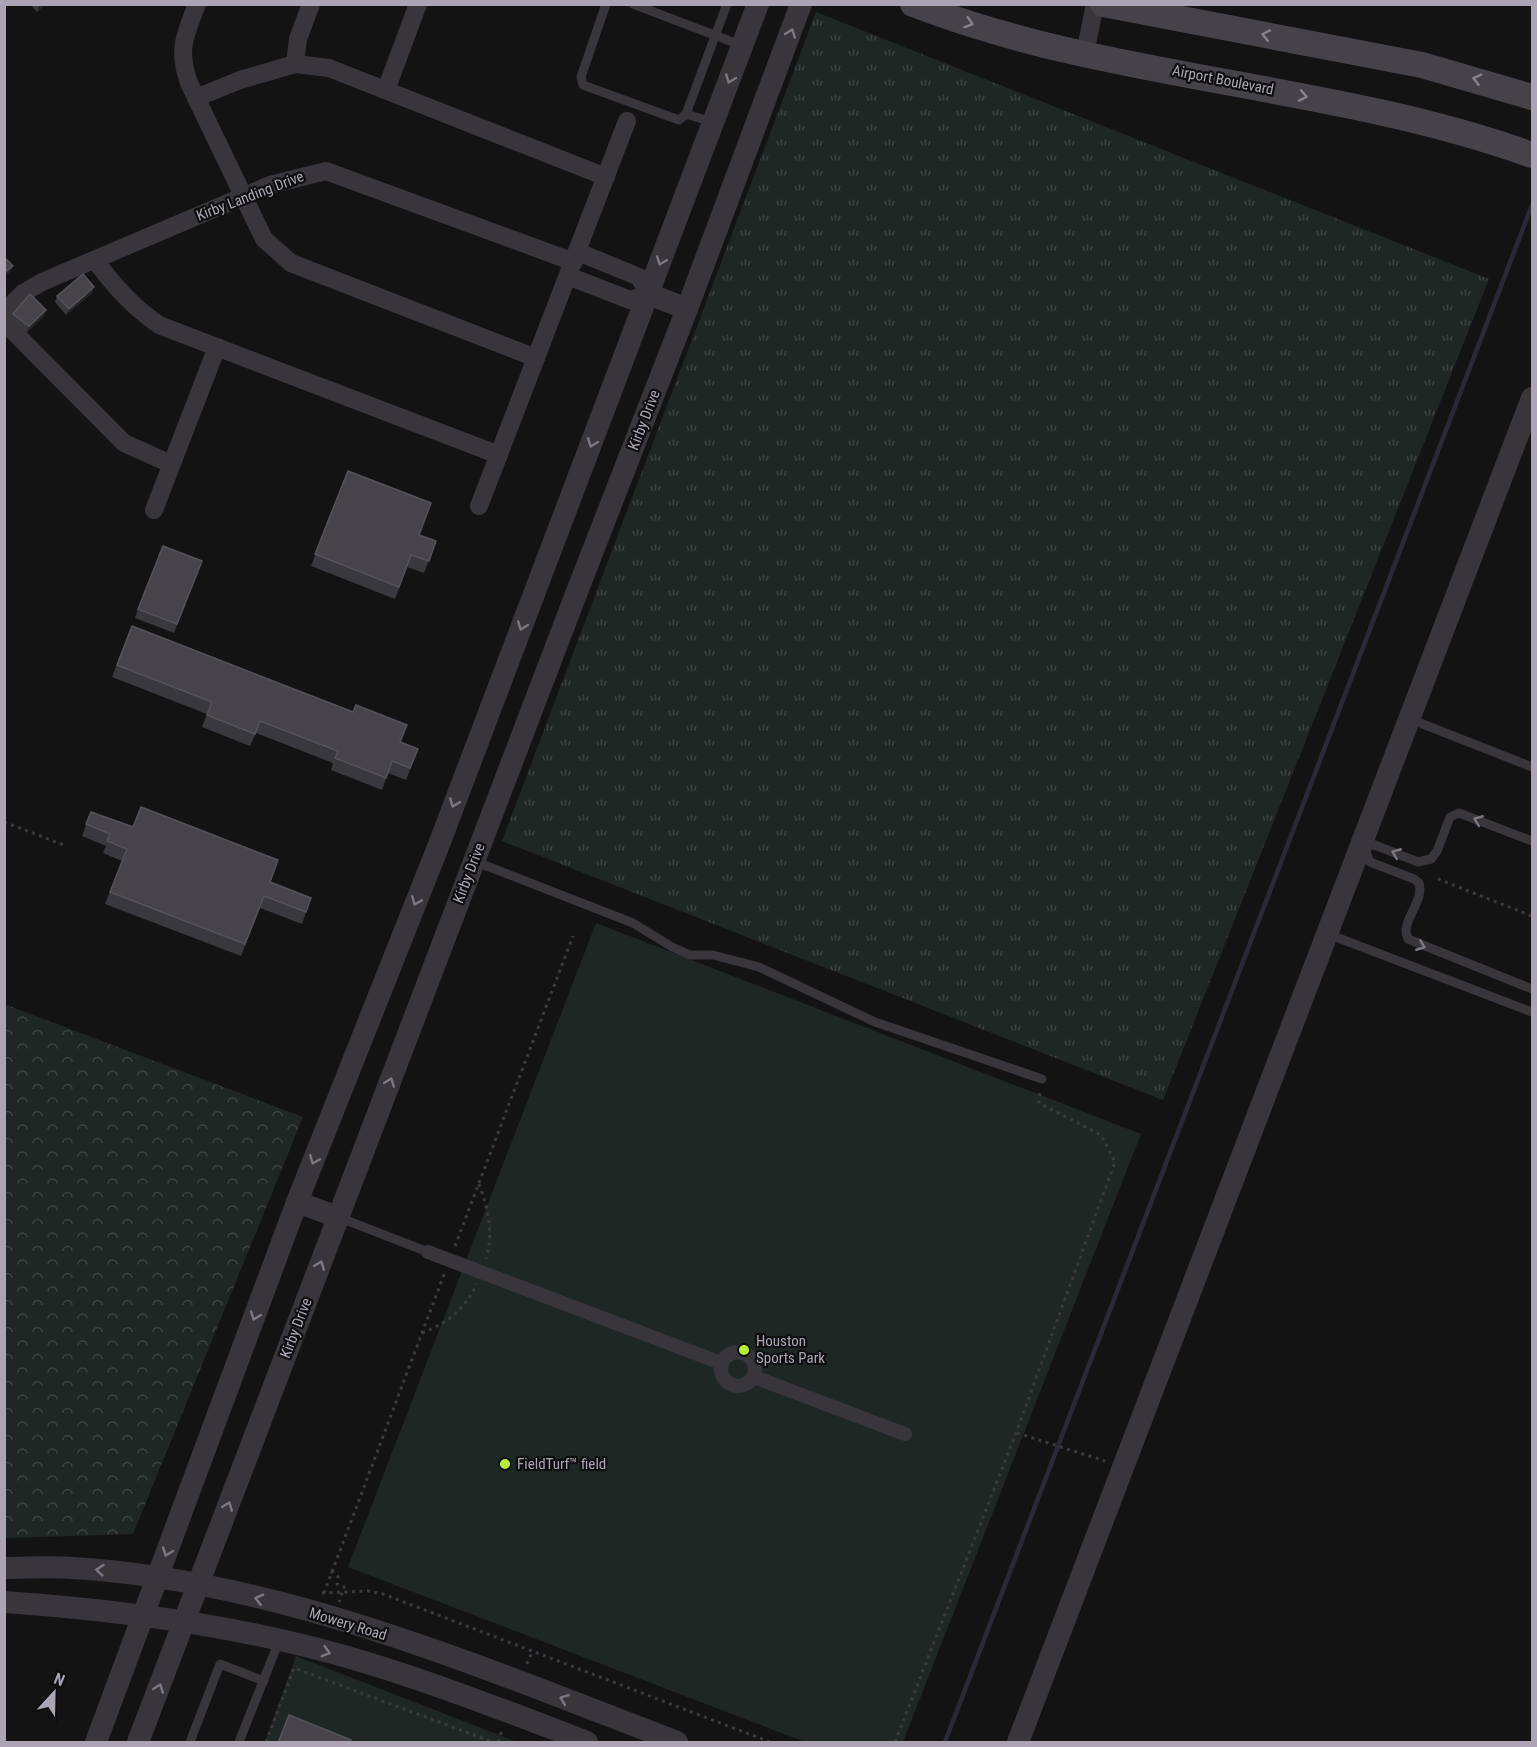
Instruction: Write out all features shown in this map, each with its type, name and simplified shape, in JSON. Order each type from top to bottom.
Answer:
[{"type":"main road","name":"Airport Boulevard","points":[[913,4],[1006,34],[1085,53],[1411,118],[1522,152]]},
{"type":"main road","points":[[1103,4],[1422,65],[1533,97]]},
{"type":"street","points":[[197,4],[185,38],[181,62],[264,240],[291,262],[536,358]]},
{"type":"street","points":[[295,64],[298,39],[311,4]]},
{"type":"street","points":[[386,90],[418,4]]},
{"type":"street","points":[[96,1743],[297,1202],[438,847],[758,4]]},
{"type":"street","name":"Kirby Drive","points":[[138,1743],[687,309],[801,4]]},
{"type":"street","points":[[1085,53],[1095,4]]},
{"type":"street","points":[[196,98],[240,80],[295,64],[329,68],[606,177]]},
{"type":"street","points":[[479,506],[627,121]]},
{"type":"street","name":"Kirby Landing Drive","points":[[4,312],[23,293],[94,260],[270,185],[326,171],[573,263],[639,277],[649,294],[630,300],[573,263]]},
{"type":"street","points":[[94,260],[137,310],[159,325],[499,455]]},
{"type":"street","points":[[649,294],[687,309]]},
{"type":"street","points":[[4,322],[124,443],[171,464]]},
{"type":"street","points":[[154,510],[217,347]]},
{"type":"street","points":[[1018,1743],[1328,934],[1363,849],[1410,719],[1533,398]]},
{"type":"street","points":[[541,576],[578,589]]},
{"type":"street","points":[[438,847],[474,861]]},
{"type":"street","points":[[297,1202],[338,1218]]},
{"type":"street","points":[[428,1252],[721,1363]]},
{"type":"street","points":[[733,1352],[745,1353],[753,1360],[754,1377],[746,1385],[729,1384],[721,1375],[721,1363],[733,1352]]},
{"type":"street","points":[[754,1377],[905,1434]]},
{"type":"street","name":"Mowery Road","points":[[4,1568],[71,1568],[158,1577],[292,1607],[465,1661],[677,1743]]},
{"type":"street","points":[[4,1602],[145,1615],[280,1640],[443,1687],[587,1743]]},
{"type":"street","points":[[280,1640],[292,1607]]},
{"type":"street","points":[[595,1743],[605,1715]]},
{"type":"lane","points":[[606,4],[581,77],[584,85],[679,120],[686,114],[728,4]]},
{"type":"lane","points":[[633,5],[652,8],[672,20],[743,46]]},
{"type":"lane","points":[[672,20],[677,9]]},
{"type":"lane","points":[[691,27],[695,17]]},
{"type":"lane","points":[[686,114],[714,123]]},
{"type":"lane","points":[[1410,719],[1533,767]]},
{"type":"lane","points":[[1533,841],[1459,813],[1450,817],[1437,851],[1431,859],[1418,862],[1372,844],[1363,849],[1370,862],[1419,883],[1418,898],[1406,931],[1408,939],[1533,989]]},
{"type":"lane","points":[[474,861],[633,923],[672,947],[690,955],[713,955],[759,967],[875,1022],[1042,1079]]},
{"type":"lane","points":[[1328,934],[1533,1012]]},
{"type":"lane","points":[[338,1218],[428,1252]]},
{"type":"lane","points":[[239,1743],[280,1640]]},
{"type":"lane","points":[[190,1743],[220,1664],[264,1681]]},
{"type":"path","points":[[4,822],[64,845]]},
{"type":"path","points":[[1438,879],[1533,916]]},
{"type":"path","points":[[895,1743],[1016,1433],[1115,1162],[1101,1135],[1039,1103],[1042,1079]]},
{"type":"path","points":[[1016,1433],[1124,1467]]},
{"type":"path","points":[[331,1571],[338,1577],[337,1584],[344,1587],[337,1609]]},
{"type":"path","points":[[316,1592],[368,1591],[382,1594],[770,1743]]},
{"type":"path","points":[[524,1672],[532,1652]]},
{"type":"path","points":[[266,1743],[294,1668],[495,1743],[506,1722]]},
{"type":"green space","points":[[816,12],[1489,279],[1163,1100],[502,841]]},
{"type":"green space","name":"Houston Sports Park","points":[[596,923],[1141,1134],[903,1742],[805,1742],[348,1567]]},
{"type":"green space","points":[[4,1004],[303,1117],[133,1534],[5,1538]]},
{"type":"green space","points":[[296,1656],[517,1742],[265,1742]]},
{"type":"building","points":[[4,257],[13,266],[4,273]]},
{"type":"building","points":[[83,274],[94,287],[69,309],[57,296]]},
{"type":"building","points":[[30,294],[46,310],[29,326],[13,314]]},
{"type":"building","points":[[348,471],[431,503],[419,535],[436,541],[429,561],[411,555],[399,587],[315,554]]},
{"type":"building","points":[[163,546],[202,561],[177,624],[138,609]]},
{"type":"building","points":[[132,626],[353,712],[356,705],[407,725],[400,742],[418,749],[410,768],[392,761],[386,778],[335,758],[338,751],[260,721],[255,734],[207,715],[212,702],[117,665]]},
{"type":"building","points":[[141,807],[278,860],[270,882],[311,898],[306,912],[264,896],[245,944],[110,892],[127,849],[107,841],[110,834],[86,824],[91,812],[133,827]]},
{"type":"building","points":[[289,1715],[351,1740],[350,1743],[278,1743]]},
{"type":"waterway","points":[[945,1742],[1532,205]]},
{"type":"place","name":"Houston Sports Park","points":[[744,1350]]},
{"type":"place","name":"FieldTurf™ field","points":[[505,1464]]}]
